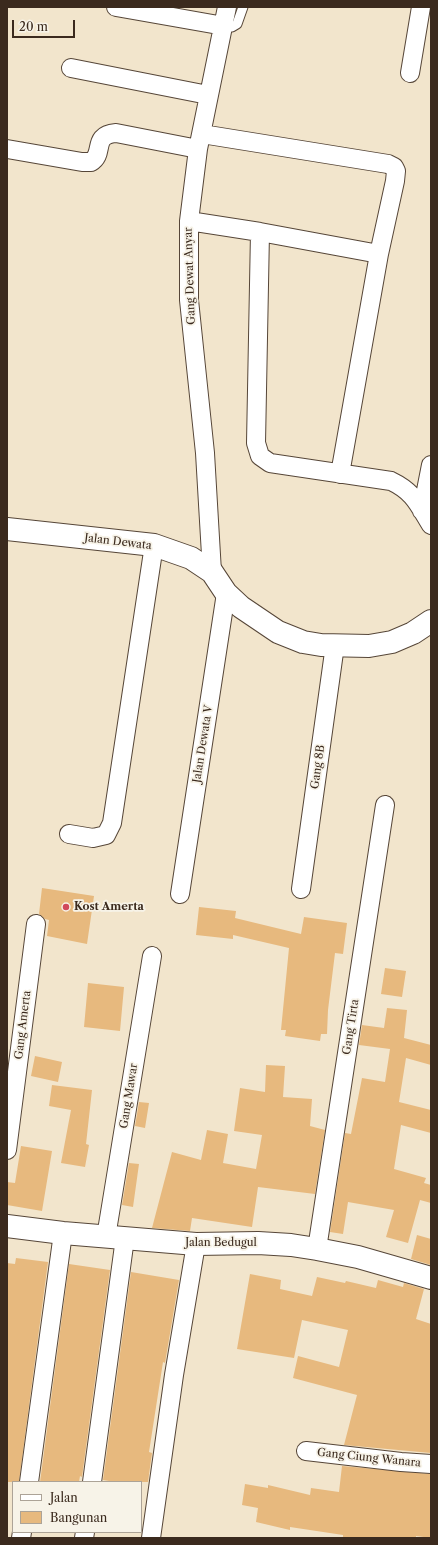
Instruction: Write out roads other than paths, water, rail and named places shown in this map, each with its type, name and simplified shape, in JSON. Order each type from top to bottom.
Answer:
[{"type":"street","points":[[116,7],[224,26]]},
{"type":"street","name":"Gang Dewat Anyar","points":[[212,572],[205,453],[189,300],[189,221],[208,95],[227,7]]},
{"type":"street","points":[[410,73],[421,7]]},
{"type":"street","points":[[71,68],[208,95]]},
{"type":"street","points":[[7,149],[91,162],[96,156],[100,141],[103,137],[106,134],[116,133],[388,164],[394,167],[396,171],[396,181],[380,254],[340,474]]},
{"type":"street","points":[[189,221],[260,232],[380,254]]},
{"type":"street","points":[[260,232],[256,443],[260,456],[270,463],[391,481],[404,487],[413,495],[427,518]]},
{"type":"street","points":[[427,518],[431,465]]},
{"type":"street","name":"Jalan Dewata","points":[[7,529],[154,546],[191,558],[212,572],[226,593],[241,607],[278,632],[303,642],[369,646],[392,642],[413,633],[431,621]]},
{"type":"street","points":[[69,834],[93,838],[106,835],[112,823],[154,546]]},
{"type":"street","name":"Jalan Dewata V","points":[[180,894],[226,593]]},
{"type":"street","name":"Gang 8B","points":[[301,889],[335,645]]},
{"type":"street","name":"Gang Tirta","points":[[317,1249],[385,806]]},
{"type":"street","name":"Gang Amerta","points":[[7,1150],[36,924]]},
{"type":"street","name":"Gang Mawar","points":[[92,1481],[115,1237],[152,956]]},
{"type":"street","name":"Jalan Bedugul","points":[[7,1226],[63,1233],[196,1244],[258,1243],[317,1249],[358,1257],[431,1278]]},
{"type":"street","points":[[29,1481],[63,1233]]},
{"type":"street","points":[[151,1538],[174,1375],[196,1244]]},
{"type":"street","name":"Gang Ciung Wanara","points":[[306,1451],[431,1464]]},
{"type":"lane","points":[[224,26],[232,27],[237,24],[243,7]]},
{"type":"place","name":"Kost Amerta","points":[[66,907]]}]
